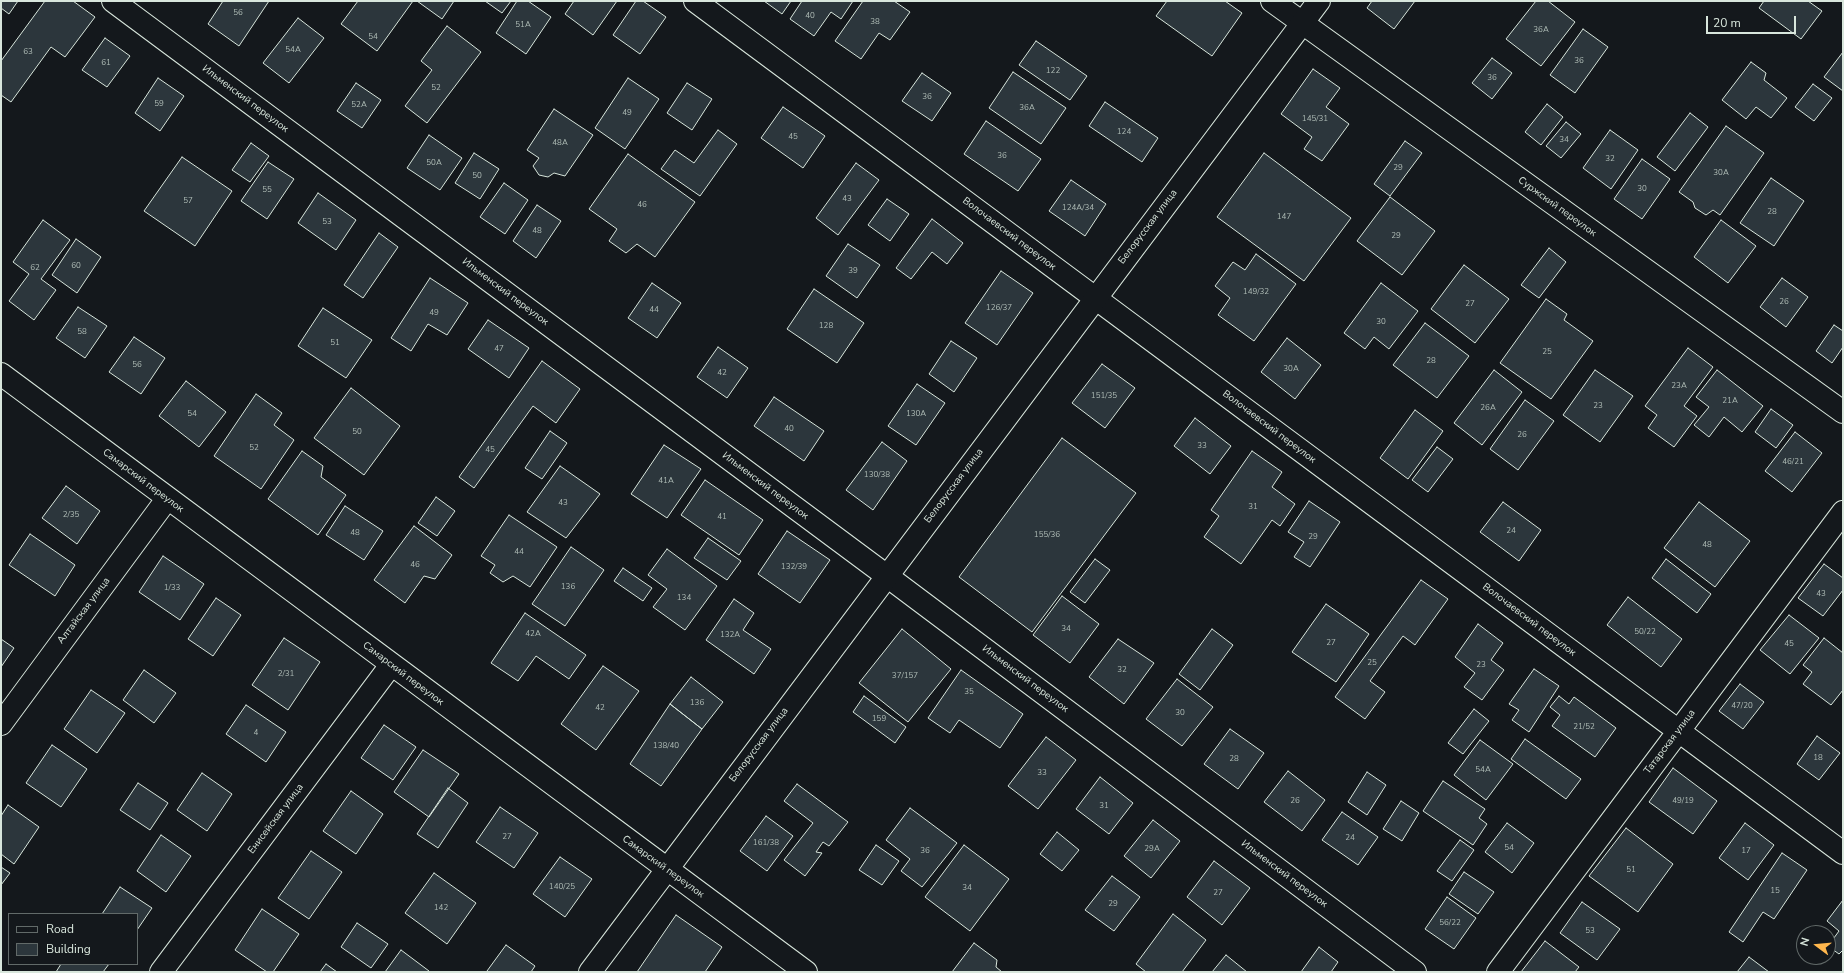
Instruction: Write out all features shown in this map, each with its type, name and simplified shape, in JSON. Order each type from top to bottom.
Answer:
[{"type":"street","name":"Ильменский переулок","points":[[113,1],[887,576],[1415,972]]},
{"type":"street","name":"Волочаевский переулок","points":[[695,1],[1843,853]]},
{"type":"street","name":"Суржский переулок","points":[[1272,1],[1843,412]]},
{"type":"street","name":"Белорусская улица","points":[[590,972],[1319,1]]},
{"type":"street","name":"Самарский переулок","points":[[1,374],[666,870],[806,972]]},
{"type":"street","name":"Алтайская улица","points":[[1,724],[167,499]]},
{"type":"street","name":"Татарская улица","points":[[1498,972],[1843,512]]},
{"type":"street","name":"Енисейская улица","points":[[161,972],[391,665]]},
{"type":"building","points":[[1,1],[18,1],[9,14],[1,8]]},
{"type":"building","points":[[45,1],[73,1],[95,17],[65,57],[51,47],[11,102],[1,95],[1,61]]},
{"type":"building","points":[[223,1],[269,1],[239,46],[208,24]]},
{"type":"building","points":[[358,1],[413,1],[377,51],[341,24]]},
{"type":"building","points":[[417,1],[454,1],[442,19]]},
{"type":"building","points":[[485,1],[511,1],[502,13]]},
{"type":"building","points":[[517,1],[528,1],[551,17],[526,54],[496,33]]},
{"type":"building","points":[[574,1],[617,1],[593,35],[565,14]]},
{"type":"building","points":[[636,1],[643,1],[666,17],[640,54],[613,35]]},
{"type":"building","points":[[764,1],[791,1],[782,14]]},
{"type":"building","points":[[802,1],[853,1],[841,19],[831,12],[814,36],[790,19]]},
{"type":"building","points":[[863,1],[894,1],[910,12],[890,40],[879,33],[861,59],[835,41]]},
{"type":"building","points":[[1167,1],[1225,1],[1242,13],[1212,56],[1156,16]]},
{"type":"building","points":[[1372,1],[1415,1],[1394,29],[1367,8]]},
{"type":"building","points":[[1536,1],[1548,1],[1575,22],[1541,66],[1506,39]]},
{"type":"building","points":[[1764,1],[1808,1],[1822,11],[1801,39],[1759,8]]},
{"type":"building","points":[[298,18],[324,38],[289,83],[263,63]]},
{"type":"building","points":[[447,26],[481,52],[427,123],[405,106],[432,70],[421,61]]},
{"type":"building","points":[[1583,29],[1608,47],[1575,93],[1550,75]]},
{"type":"building","points":[[105,38],[130,56],[107,87],[82,70]]},
{"type":"building","points":[[1036,41],[1087,76],[1070,100],[1019,65]]},
{"type":"building","points":[[1843,52],[1843,91],[1824,77]]},
{"type":"building","points":[[1492,58],[1512,73],[1492,99],[1472,83]]},
{"type":"building","points":[[1751,62],[1766,73],[1764,80],[1787,98],[1771,118],[1756,107],[1746,119],[1722,100]]},
{"type":"building","points":[[1313,69],[1340,88],[1326,107],[1349,124],[1322,161],[1304,149],[1312,137],[1281,114]]},
{"type":"building","points":[[1013,72],[1066,108],[1041,144],[989,108]]},
{"type":"building","points":[[922,73],[951,93],[932,121],[902,101]]},
{"type":"building","points":[[158,78],[184,96],[160,131],[135,113]]},
{"type":"building","points":[[628,78],[659,99],[625,149],[595,128]]},
{"type":"building","points":[[356,83],[381,100],[362,128],[337,111]]},
{"type":"building","points":[[687,83],[712,99],[692,130],[667,113]]},
{"type":"building","points":[[1813,84],[1832,98],[1814,121],[1795,107]]},
{"type":"building","points":[[1105,102],[1158,138],[1142,162],[1089,126]]},
{"type":"building","points":[[1547,104],[1563,117],[1541,145],[1525,132]]},
{"type":"building","points":[[783,107],[825,136],[803,168],[761,138]]},
{"type":"building","points":[[554,109],[593,135],[565,176],[554,173],[548,177],[539,175],[533,166],[539,158],[527,150]]},
{"type":"building","points":[[1690,113],[1708,127],[1675,171],[1657,157]]},
{"type":"building","points":[[986,121],[1041,159],[1018,191],[964,154]]},
{"type":"building","points":[[1566,122],[1581,134],[1561,158],[1546,146]]},
{"type":"building","points":[[1726,126],[1764,153],[1720,215],[1713,210],[1706,215],[1695,208],[1693,202],[1679,192]]},
{"type":"building","points":[[718,130],[737,144],[700,196],[661,169],[675,150],[694,163]]},
{"type":"building","points":[[1610,130],[1638,150],[1611,189],[1583,168]]},
{"type":"building","points":[[429,135],[462,158],[440,190],[407,168]]},
{"type":"building","points":[[1405,141],[1422,153],[1390,196],[1374,184]]},
{"type":"building","points":[[251,143],[269,156],[250,182],[232,170]]},
{"type":"building","points":[[474,153],[499,169],[480,199],[455,183]]},
{"type":"building","points":[[1264,153],[1351,218],[1304,281],[1217,217]]},
{"type":"building","points":[[628,154],[695,202],[655,257],[637,244],[626,253],[609,241],[617,229],[589,209]]},
{"type":"building","points":[[182,157],[232,191],[195,246],[144,211]]},
{"type":"building","points":[[1642,159],[1670,179],[1642,219],[1614,199]]},
{"type":"building","points":[[268,162],[294,179],[267,219],[241,201]]},
{"type":"building","points":[[856,163],[879,180],[838,235],[816,218]]},
{"type":"building","points":[[1771,178],[1804,201],[1774,246],[1740,223]]},
{"type":"building","points":[[1071,180],[1106,204],[1085,236],[1049,211]]},
{"type":"building","points":[[504,183],[528,200],[505,234],[480,217]]},
{"type":"building","points":[[318,193],[356,220],[336,250],[298,223]]},
{"type":"building","points":[[1390,197],[1435,231],[1402,275],[1357,241]]},
{"type":"building","points":[[887,199],[909,214],[890,241],[868,225]]},
{"type":"building","points":[[537,205],[561,221],[536,258],[513,241]]},
{"type":"building","points":[[932,219],[963,243],[947,264],[932,252],[911,279],[896,268]]},
{"type":"building","points":[[43,220],[70,240],[41,279],[56,290],[34,320],[9,301],[29,274],[13,262]]},
{"type":"building","points":[[1721,220],[1756,246],[1728,283],[1694,257]]},
{"type":"building","points":[[379,233],[398,247],[363,298],[344,285]]},
{"type":"building","points":[[76,239],[101,257],[77,293],[52,275]]},
{"type":"building","points":[[848,244],[880,265],[857,298],[826,276]]},
{"type":"building","points":[[1549,248],[1566,262],[1539,298],[1521,285]]},
{"type":"building","points":[[1256,254],[1296,284],[1254,341],[1218,315],[1230,298],[1215,286],[1233,262],[1245,270]]},
{"type":"building","points":[[1464,265],[1509,299],[1475,343],[1431,309]]},
{"type":"building","points":[[1001,271],[1033,293],[997,345],[965,323]]},
{"type":"building","points":[[430,278],[468,303],[447,335],[428,324],[411,351],[391,338]]},
{"type":"building","points":[[1782,278],[1808,297],[1786,327],[1760,307]]},
{"type":"building","points":[[652,283],[681,303],[657,338],[628,318]]},
{"type":"building","points":[[1381,283],[1418,311],[1389,349],[1374,337],[1365,349],[1344,333]]},
{"type":"building","points":[[814,289],[864,323],[837,363],[787,329]]},
{"type":"building","points":[[1546,299],[1567,314],[1564,320],[1593,341],[1551,399],[1500,363]]},
{"type":"building","points":[[78,307],[107,326],[85,358],[56,338]]},
{"type":"building","points":[[323,308],[372,340],[346,378],[298,346]]},
{"type":"building","points":[[488,320],[529,348],[509,378],[468,349]]},
{"type":"building","points":[[1425,323],[1469,356],[1437,398],[1393,365]]},
{"type":"building","points":[[1834,325],[1843,331],[1843,347],[1832,363],[1816,351]]},
{"type":"building","points":[[134,337],[165,358],[141,394],[109,372]]},
{"type":"building","points":[[1287,338],[1321,365],[1295,399],[1261,372]]},
{"type":"building","points":[[951,341],[977,358],[954,392],[929,374]]},
{"type":"building","points":[[718,347],[748,368],[727,398],[697,377]]},
{"type":"building","points":[[1688,348],[1713,367],[1684,406],[1697,416],[1674,447],[1648,428],[1657,415],[1645,406]]},
{"type":"building","points":[[542,361],[580,389],[556,423],[533,406],[474,488],[459,477]]},
{"type":"building","points":[[1102,364],[1135,388],[1105,428],[1072,403]]},
{"type":"building","points":[[1494,370],[1522,392],[1482,445],[1454,423]]},
{"type":"building","points":[[1595,370],[1633,396],[1600,442],[1563,415]]},
{"type":"building","points":[[1717,370],[1763,406],[1742,432],[1724,417],[1709,437],[1694,425],[1709,407],[1696,397]]},
{"type":"building","points":[[186,381],[226,412],[199,447],[159,416]]},
{"type":"building","points":[[917,384],[945,403],[916,445],[888,426]]},
{"type":"building","points":[[351,388],[400,426],[364,475],[314,438]]},
{"type":"building","points":[[256,394],[282,413],[274,425],[294,440],[261,489],[214,456]]},
{"type":"building","points":[[774,397],[824,431],[804,461],[754,426]]},
{"type":"building","points":[[1525,400],[1554,421],[1518,470],[1490,449]]},
{"type":"building","points":[[1771,409],[1793,425],[1776,448],[1755,432]]},
{"type":"building","points":[[1415,410],[1443,431],[1408,479],[1380,458]]},
{"type":"building","points":[[1195,418],[1231,446],[1210,474],[1174,446]]},
{"type":"building","points":[[550,431],[567,443],[542,479],[525,468]]},
{"type":"building","points":[[1795,432],[1822,453],[1792,492],[1765,471]]},
{"type":"building","points":[[1062,438],[1136,493],[1032,632],[959,577]]},
{"type":"building","points":[[882,442],[907,461],[873,510],[846,490]]},
{"type":"building","points":[[664,445],[701,469],[667,518],[631,494]]},
{"type":"building","points":[[1437,447],[1453,459],[1428,492],[1412,480]]},
{"type":"building","points":[[302,451],[323,466],[321,477],[346,495],[318,535],[268,499]]},
{"type":"building","points":[[1252,451],[1282,472],[1272,487],[1295,504],[1280,526],[1272,520],[1241,564],[1204,537],[1219,516],[1211,510]]},
{"type":"building","points":[[560,466],[600,494],[566,538],[527,512]]},
{"type":"building","points":[[705,480],[763,520],[739,555],[681,515]]},
{"type":"building","points":[[66,486],[100,511],[77,544],[42,518]]},
{"type":"building","points":[[436,497],[455,511],[437,536],[418,523]]},
{"type":"building","points":[[1309,501],[1340,522],[1310,567],[1294,557],[1304,542],[1288,532]]},
{"type":"building","points":[[1503,502],[1541,530],[1519,561],[1480,532]]},
{"type":"building","points":[[1699,502],[1750,541],[1715,587],[1664,548]]},
{"type":"building","points":[[345,506],[383,531],[364,560],[326,535]]},
{"type":"building","points":[[509,515],[557,547],[530,587],[513,576],[503,582],[490,573],[495,565],[481,556]]},
{"type":"building","points":[[414,526],[452,555],[435,579],[424,576],[405,603],[374,580]]},
{"type":"building","points":[[787,531],[830,560],[800,603],[758,574]]},
{"type":"building","points":[[30,534],[75,565],[55,596],[9,565]]},
{"type":"building","points":[[708,538],[741,561],[727,580],[694,558]]},
{"type":"building","points":[[571,547],[604,570],[565,626],[532,604]]},
{"type":"building","points":[[667,549],[717,586],[685,630],[653,607],[667,589],[648,575]]},
{"type":"building","points":[[163,556],[204,584],[180,620],[139,592]]},
{"type":"building","points":[[1095,559],[1110,570],[1085,603],[1070,592]]},
{"type":"building","points":[[1666,559],[1711,594],[1697,613],[1652,578]]},
{"type":"building","points":[[1824,564],[1843,578],[1843,590],[1823,616],[1798,598]]},
{"type":"building","points":[[623,568],[652,588],[643,601],[614,581]]},
{"type":"building","points":[[1421,580],[1448,599],[1415,645],[1403,636],[1370,681],[1385,692],[1365,719],[1335,697]]},
{"type":"building","points":[[1062,596],[1099,624],[1070,663],[1033,635]]},
{"type":"building","points":[[1628,597],[1682,639],[1661,667],[1607,625]]},
{"type":"building","points":[[216,598],[241,615],[213,656],[188,639]]},
{"type":"building","points":[[734,599],[754,613],[743,630],[771,649],[754,674],[706,640]]},
{"type":"building","points":[[1326,604],[1369,634],[1336,682],[1292,652]]},
{"type":"building","points":[[525,613],[586,655],[569,679],[536,656],[518,681],[491,663]]},
{"type":"building","points":[[1789,615],[1819,638],[1790,674],[1760,650]]},
{"type":"building","points":[[1478,624],[1503,643],[1491,660],[1504,670],[1482,700],[1464,687],[1475,673],[1455,657]]},
{"type":"building","points":[[902,629],[951,669],[908,722],[859,683]]},
{"type":"building","points":[[1212,629],[1233,645],[1200,690],[1179,674]]},
{"type":"building","points":[[284,638],[320,662],[288,710],[252,685]]},
{"type":"building","points":[[1824,638],[1843,653],[1843,690],[1831,705],[1803,684],[1812,672],[1803,665]]},
{"type":"building","points":[[1,639],[14,648],[1,667]]},
{"type":"building","points":[[1118,639],[1154,663],[1124,704],[1089,677]]},
{"type":"building","points":[[603,666],[639,691],[596,750],[561,724]]},
{"type":"building","points":[[1534,669],[1559,686],[1529,732],[1512,720],[1519,710],[1509,704]]},
{"type":"building","points":[[144,670],[176,693],[154,723],[123,700]]},
{"type":"building","points":[[961,670],[1023,714],[1000,748],[959,720],[950,733],[928,718]]},
{"type":"building","points":[[691,677],[723,702],[702,729],[670,704]]},
{"type":"building","points":[[1177,679],[1213,707],[1182,746],[1146,719]]},
{"type":"building","points":[[1740,684],[1764,702],[1743,729],[1719,711]]},
{"type":"building","points":[[91,690],[125,713],[97,753],[64,729]]},
{"type":"building","points":[[864,696],[906,727],[895,743],[853,712]]},
{"type":"building","points":[[1559,696],[1569,704],[1574,697],[1616,728],[1595,757],[1552,726],[1560,715],[1550,707]]},
{"type":"building","points":[[670,704],[702,729],[661,786],[630,764]]},
{"type":"building","points":[[246,705],[286,732],[266,762],[226,734]]},
{"type":"building","points":[[1474,709],[1489,721],[1463,754],[1448,743]]},
{"type":"building","points":[[384,725],[416,747],[393,780],[361,758]]},
{"type":"building","points":[[1230,729],[1264,753],[1238,789],[1204,764]]},
{"type":"building","points":[[1817,736],[1840,753],[1819,780],[1797,764]]},
{"type":"building","points":[[1046,737],[1076,760],[1038,809],[1008,786]]},
{"type":"building","points":[[1525,739],[1581,779],[1566,799],[1511,759]]},
{"type":"building","points":[[1480,740],[1513,764],[1486,800],[1454,775]]},
{"type":"building","points":[[52,745],[87,769],[61,807],[26,783]]},
{"type":"building","points":[[423,750],[459,774],[429,817],[394,792]]},
{"type":"building","points":[[1673,768],[1717,801],[1693,834],[1649,802]]},
{"type":"building","points":[[1288,771],[1325,800],[1302,831],[1264,802]]},
{"type":"building","points":[[1367,772],[1386,785],[1367,815],[1348,802]]},
{"type":"building","points":[[202,773],[232,794],[207,831],[177,810]]},
{"type":"building","points":[[1100,777],[1133,803],[1109,834],[1076,809]]},
{"type":"building","points":[[1443,781],[1485,809],[1479,818],[1487,824],[1473,845],[1423,811]]},
{"type":"building","points":[[138,783],[168,803],[150,830],[120,810]]},
{"type":"building","points":[[797,784],[848,822],[829,846],[823,842],[816,852],[822,853],[805,876],[784,860],[813,823],[784,801]]},
{"type":"building","points":[[448,788],[468,803],[438,848],[417,834]]},
{"type":"building","points":[[351,791],[383,814],[356,854],[323,831]]},
{"type":"building","points":[[1401,801],[1419,813],[1402,841],[1383,829]]},
{"type":"building","points":[[8,805],[39,827],[14,864],[1,854],[1,816]]},
{"type":"building","points":[[500,807],[538,833],[514,868],[476,842]]},
{"type":"building","points":[[910,808],[957,843],[922,887],[901,871],[910,859],[886,840]]},
{"type":"building","points":[[1342,812],[1378,837],[1358,865],[1322,840]]},
{"type":"building","points":[[766,816],[793,836],[767,871],[740,851]]},
{"type":"building","points":[[1153,820],[1180,841],[1151,878],[1124,856]]},
{"type":"building","points":[[1507,823],[1534,843],[1512,873],[1485,852]]},
{"type":"building","points":[[1745,823],[1774,845],[1748,880],[1719,858]]},
{"type":"building","points":[[1626,828],[1673,864],[1638,912],[1589,876]]},
{"type":"building","points":[[1057,832],[1079,850],[1062,871],[1040,854]]},
{"type":"building","points":[[161,835],[191,856],[166,892],[137,871]]},
{"type":"building","points":[[1460,840],[1474,850],[1452,881],[1437,871]]},
{"type":"building","points":[[876,845],[899,861],[882,885],[859,870]]},
{"type":"building","points":[[964,845],[1009,879],[970,931],[925,897]]},
{"type":"building","points":[[311,851],[342,872],[309,919],[278,898]]},
{"type":"building","points":[[1782,853],[1807,870],[1774,919],[1763,912],[1743,942],[1729,932]]},
{"type":"building","points":[[560,857],[592,879],[565,917],[533,894]]},
{"type":"building","points":[[1214,861],[1250,888],[1222,925],[1187,897]]},
{"type":"building","points":[[1,867],[10,873],[1,885]]},
{"type":"building","points":[[1464,872],[1494,892],[1478,914],[1449,894]]},
{"type":"building","points":[[434,873],[476,903],[447,944],[405,913]]},
{"type":"building","points":[[1112,876],[1140,897],[1114,931],[1085,910]]},
{"type":"building","points":[[120,887],[152,908],[138,929],[138,913],[103,913]]},
{"type":"building","points":[[1447,897],[1476,918],[1454,949],[1425,929]]},
{"type":"building","points":[[1843,900],[1843,950],[1839,954],[1836,952],[1836,935],[1839,931],[1836,928],[1836,925],[1832,925],[1827,921]]},
{"type":"building","points":[[1582,902],[1620,929],[1597,960],[1560,933]]},
{"type":"building","points":[[262,909],[299,934],[273,972],[267,972],[235,950]]},
{"type":"building","points":[[1173,914],[1206,940],[1182,972],[1146,972],[1136,964]]},
{"type":"building","points":[[676,915],[722,947],[705,972],[637,972]]},
{"type":"building","points":[[357,923],[388,944],[371,968],[341,947]]},
{"type":"building","points":[[1545,941],[1579,967],[1575,972],[1521,972]]},
{"type":"building","points":[[974,943],[997,960],[996,967],[1002,972],[952,972]]},
{"type":"building","points":[[506,945],[535,966],[531,972],[487,971]]},
{"type":"building","points":[[1319,947],[1338,962],[1331,972],[1301,972]]},
{"type":"building","points":[[401,950],[429,971],[429,972],[385,972]]},
{"type":"building","points":[[1226,955],[1247,972],[1212,972]]},
{"type":"building","points":[[1749,957],[1769,972],[1737,972]]},
{"type":"building","points":[[326,964],[337,972],[320,972]]},
{"type":"building","points":[[60,965],[108,965],[103,972],[56,972]]}]
